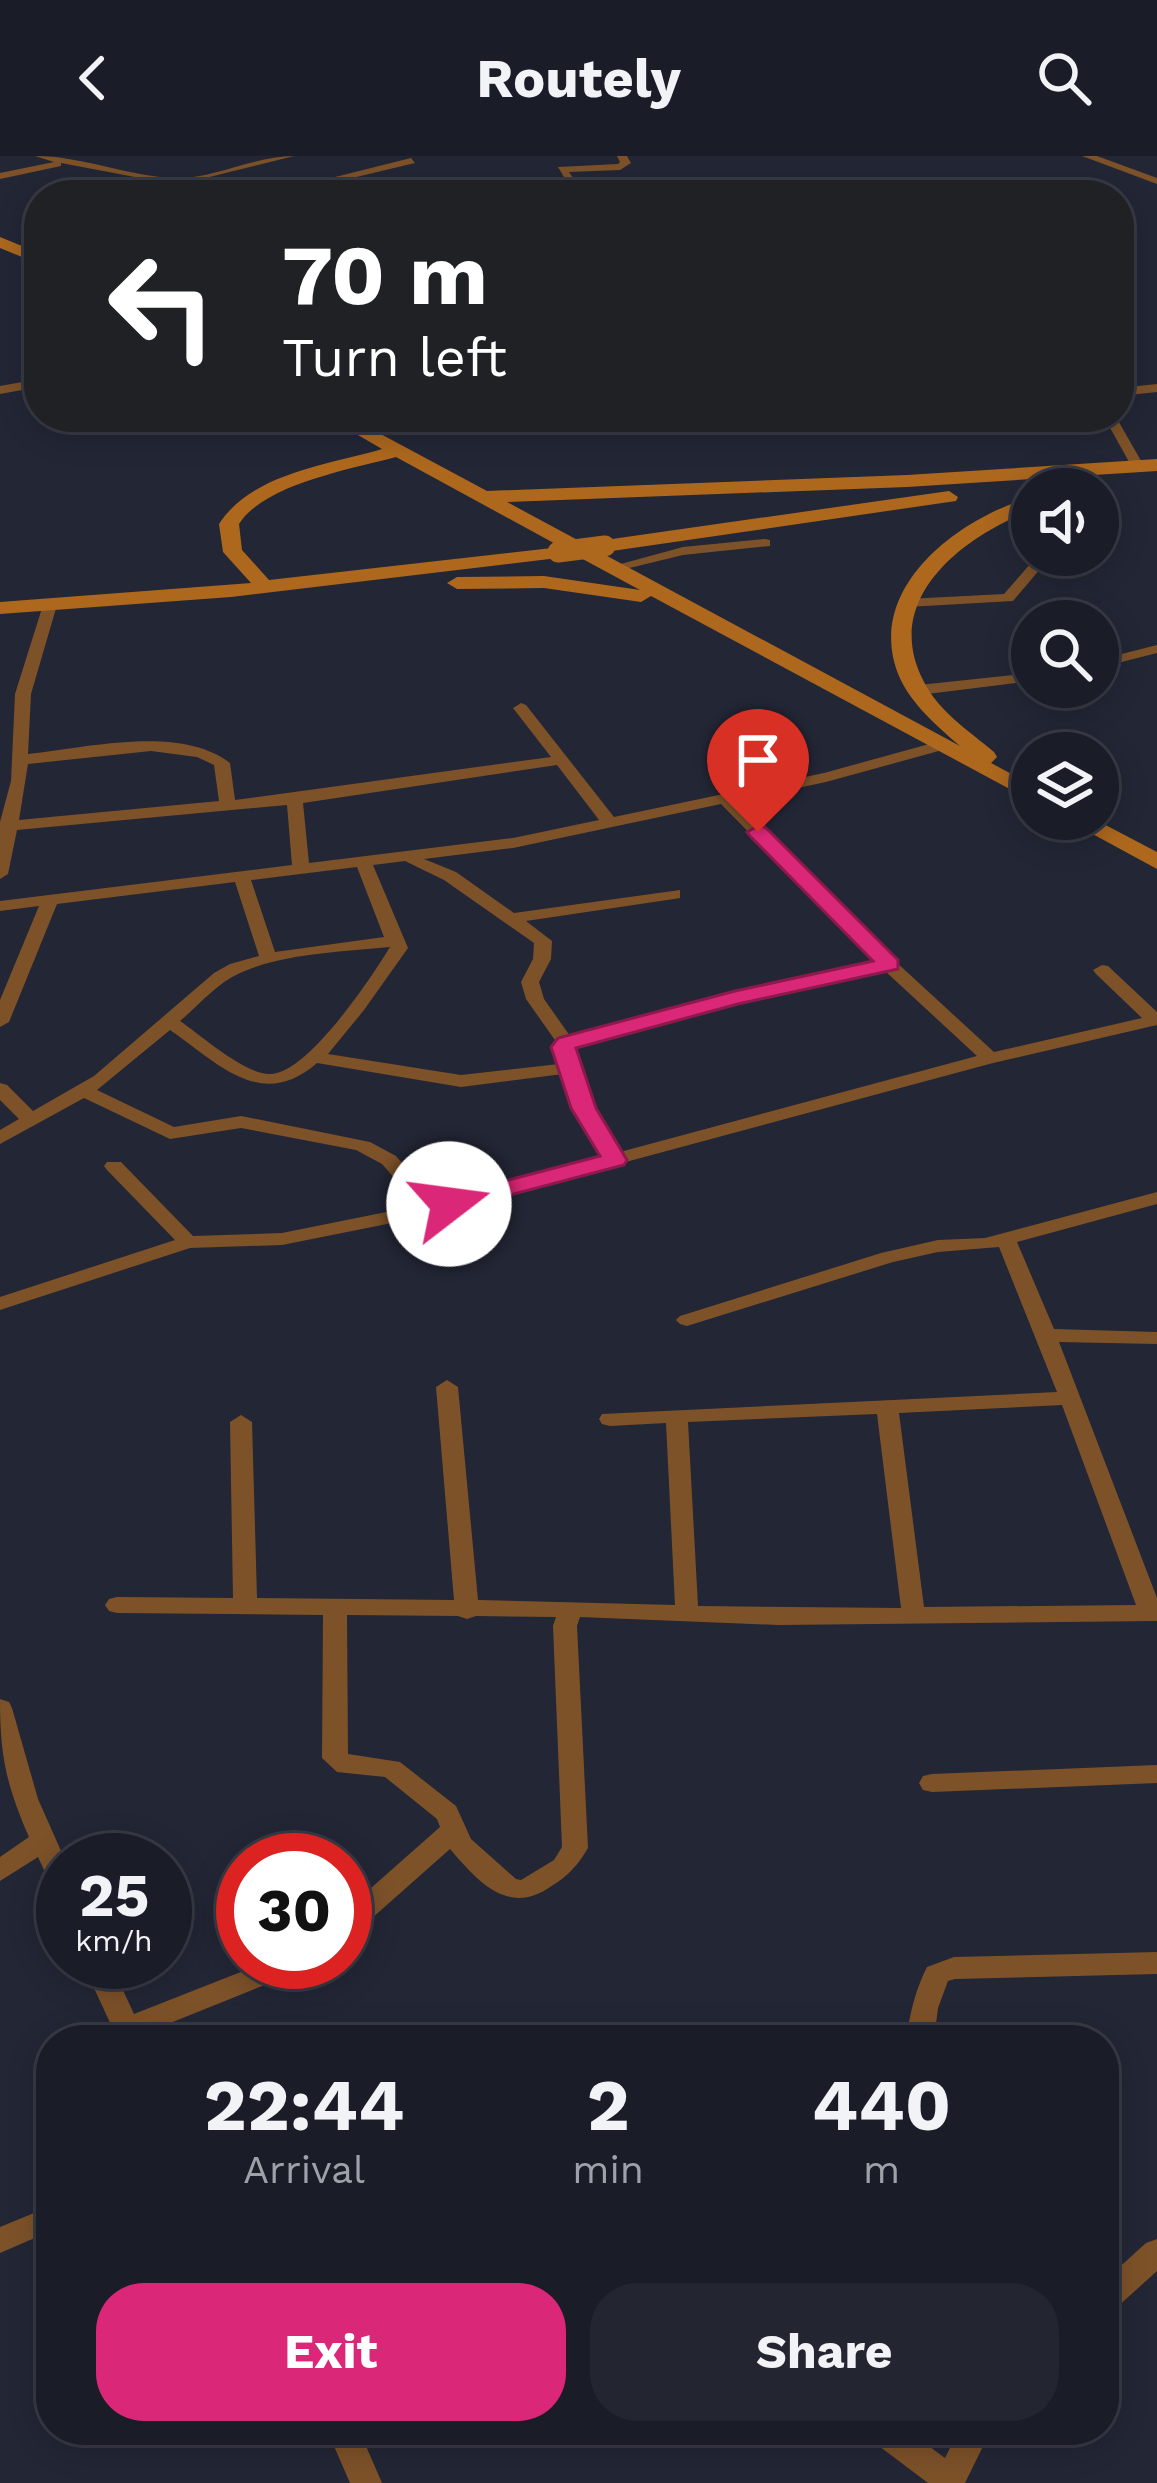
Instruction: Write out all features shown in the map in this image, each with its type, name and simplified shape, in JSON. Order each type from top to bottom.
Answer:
[{"type":"main road","points":[[363,432],[1011,782]]},
{"type":"main road","points":[[357,463],[369,453],[374,438]]},
{"type":"main road","points":[[252,573],[230,538],[236,512],[267,491],[404,454]]},
{"type":"main road","points":[[336,470],[404,454]]},
{"type":"main road","points":[[1119,476],[1152,466]]},
{"type":"main road","points":[[480,497],[907,482],[1152,466]]},
{"type":"main road","points":[[0,608],[231,591],[252,573],[313,582],[558,552],[1152,466]]},
{"type":"main road","points":[[1011,514],[952,544],[920,577],[908,603],[903,658],[919,690],[944,720],[1011,776]]},
{"type":"main road","points":[[231,591],[252,573]]},
{"type":"main road","points":[[154,598],[544,582],[604,587],[693,611]]},
{"type":"main road","points":[[1116,840],[1157,862]]},
{"type":"street","points":[[40,156],[165,180]]},
{"type":"street","points":[[0,176],[93,156]]},
{"type":"street","points":[[186,180],[289,156]]},
{"type":"street","points":[[570,180],[562,169],[620,167],[626,164],[622,156]]},
{"type":"street","points":[[1087,156],[1157,181]]},
{"type":"street","points":[[331,180],[411,161]]},
{"type":"street","points":[[1143,176],[1157,172]]},
{"type":"street","points":[[1123,432],[1152,466]]},
{"type":"street","points":[[614,568],[683,551],[765,543]]},
{"type":"street","points":[[908,603],[1008,598],[1027,576]]},
{"type":"street","points":[[0,874],[19,760],[23,694],[50,605]]},
{"type":"street","points":[[1119,659],[1157,650]]},
{"type":"street","points":[[919,690],[1011,679]]},
{"type":"street","points":[[521,708],[610,823]]},
{"type":"street","points":[[0,906],[410,858],[725,799],[892,762],[940,746]]},
{"type":"street","points":[[19,760],[170,747],[202,750],[222,764],[228,805]]},
{"type":"street","points":[[5,826],[295,799],[561,760]]},
{"type":"street","points":[[295,799],[301,871]]},
{"type":"street","points":[[725,799],[990,1058]]},
{"type":"street","points":[[410,858],[450,876],[543,941],[542,959],[530,982],[535,999],[566,1043]]},
{"type":"street","points":[[168,1021],[262,1080],[285,1080],[314,1057],[399,948],[364,863]]},
{"type":"street","points":[[242,878],[268,957]]},
{"type":"street","points":[[512,917],[674,894]]},
{"type":"street","points":[[0,1022],[50,901]]},
{"type":"street","points":[[0,1138],[123,1062],[220,977],[268,957],[393,938]]},
{"type":"street","points":[[615,1160],[584,1108],[563,1047],[566,1043],[735,998],[890,964]]},
{"type":"street","points":[[1102,970],[1156,1020]]},
{"type":"street","points":[[0,1304],[188,1242],[282,1240],[449,1204],[990,1058],[1156,1020]]},
{"type":"street","points":[[314,1057],[461,1081],[569,1068]]},
{"type":"street","points":[[83,1090],[182,1135],[232,1122],[362,1145],[391,1157],[404,1172],[409,1188],[424,1199],[449,1204]]},
{"type":"street","points":[[2,1094],[32,1121]]},
{"type":"street","points":[[114,1166],[188,1242]]},
{"type":"street","points":[[687,1320],[888,1257],[1006,1239],[1157,1198]]},
{"type":"street","points":[[117,1605],[571,1609],[687,1616],[1154,1613],[1006,1239]]},
{"type":"street","points":[[1047,1335],[1157,1338]]},
{"type":"street","points":[[447,1387],[467,1611]]},
{"type":"street","points":[[610,1419],[1071,1398]]},
{"type":"street","points":[[887,1408],[913,1612]]},
{"type":"street","points":[[677,1417],[687,1616]]},
{"type":"street","points":[[242,1422],[245,1605]]},
{"type":"street","points":[[335,1606],[335,1757],[346,1766],[391,1768],[447,1813],[452,1831],[508,1888],[524,1891],[563,1867],[575,1848],[565,1626],[571,1609]]},
{"type":"street","points":[[0,1708],[25,1798],[41,1833]]},
{"type":"street","points":[[932,1784],[1157,1774]]},
{"type":"street","points":[[372,1903],[452,1831]]},
{"type":"street","points":[[0,1871],[36,1845]]},
{"type":"street","points":[[922,2025],[937,1974],[977,1966],[1157,1963]]},
{"type":"street","points":[[108,1989],[124,2025]]},
{"type":"street","points":[[152,2025],[233,1989]]},
{"type":"street","points":[[0,2240],[36,2224]]},
{"type":"street","points":[[1119,2286],[1157,2252]]},
{"type":"street","points":[[350,2445],[366,2483]]},
{"type":"street","points":[[902,2445],[950,2482],[968,2445]]},
{"type":"route","points":[[449,1204],[615,1160],[584,1108],[563,1047],[566,1043],[735,998],[890,964],[758,832]]}]
